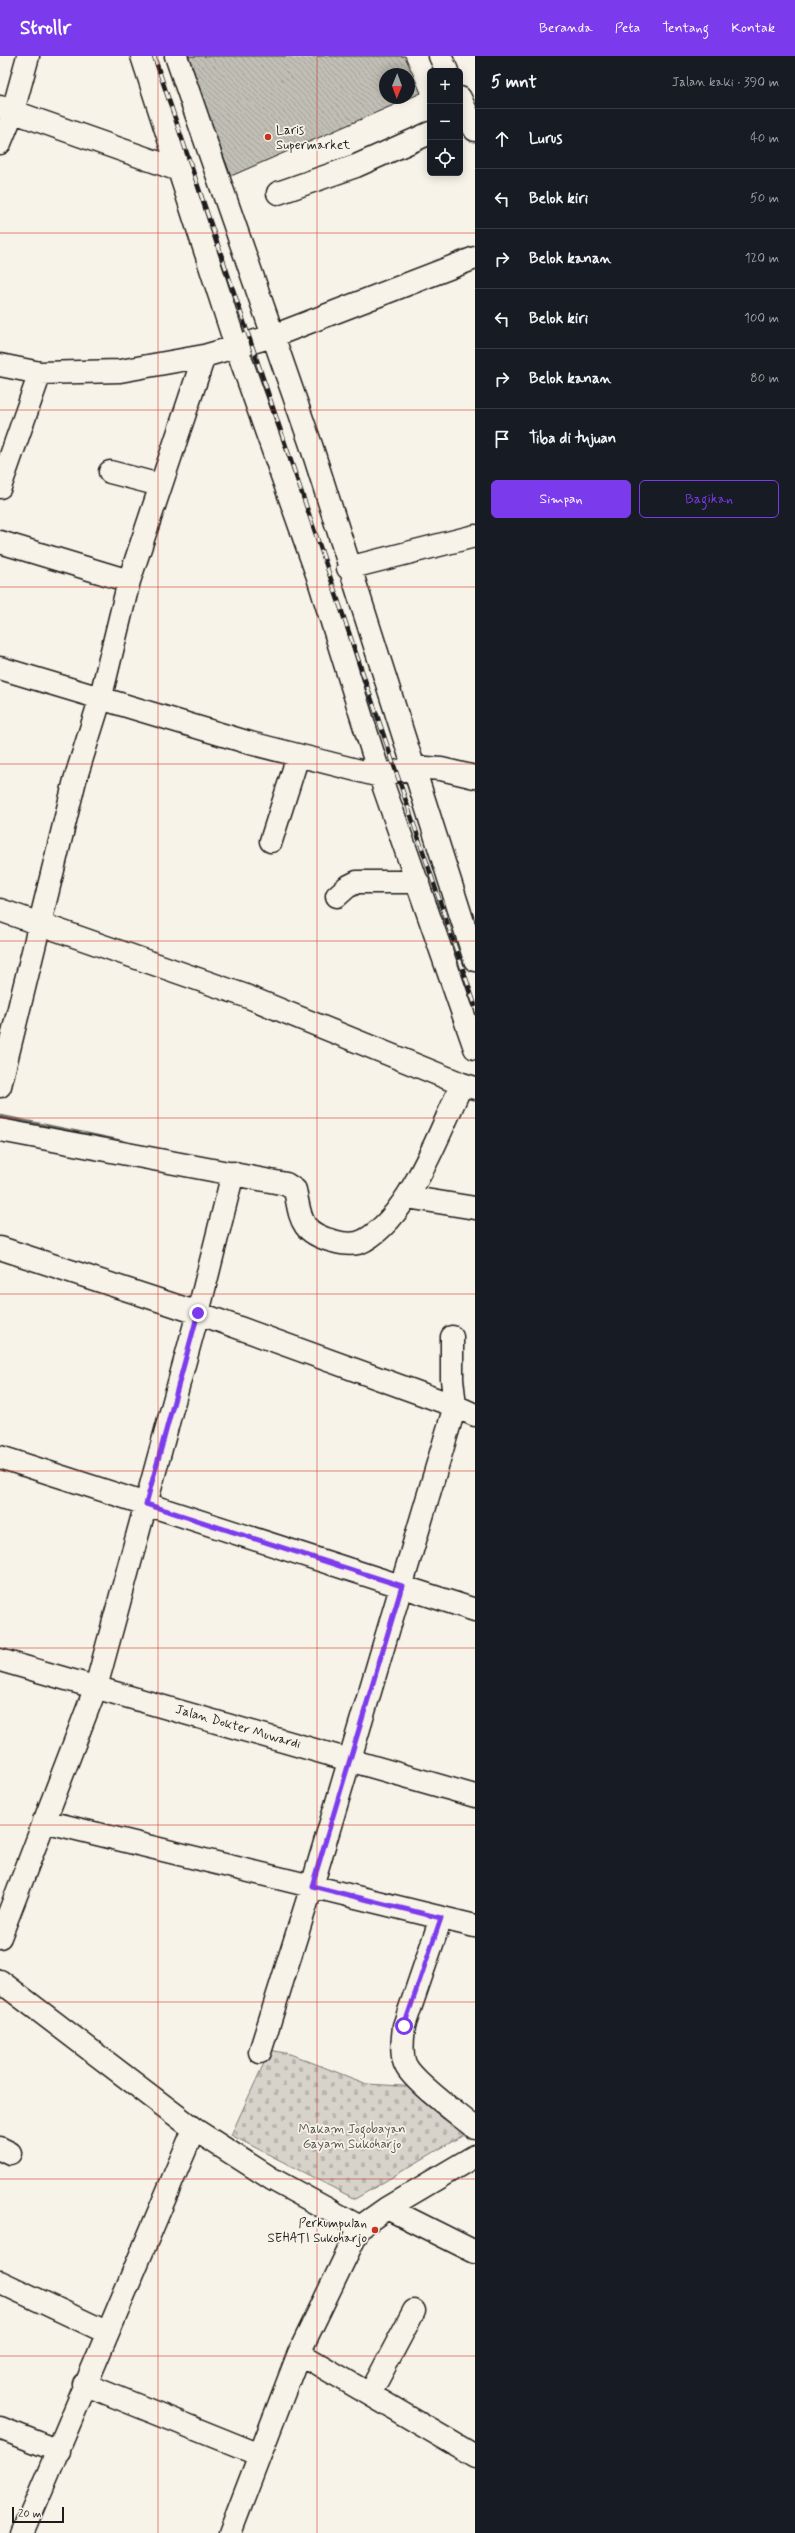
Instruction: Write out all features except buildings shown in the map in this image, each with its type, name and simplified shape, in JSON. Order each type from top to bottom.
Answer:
[{"type":"street","points":[[0,143],[7,109],[28,56]]},
{"type":"street","points":[[142,56],[236,346],[317,574],[380,776],[475,1048]]},
{"type":"street","points":[[176,56],[311,445],[348,568],[475,960]]},
{"type":"street","points":[[440,56],[446,68]]},
{"type":"street","points":[[7,109],[179,170]]},
{"type":"street","points":[[278,193],[356,166],[427,134]]},
{"type":"street","points":[[0,365],[40,373],[120,371],[204,356],[273,336],[475,258]]},
{"type":"street","points":[[0,1086],[38,925],[75,780],[100,700],[129,581],[204,356]]},
{"type":"street","points":[[0,487],[40,373]]},
{"type":"street","points":[[110,472],[160,485]]},
{"type":"street","points":[[348,568],[475,536]]},
{"type":"street","points":[[0,542],[129,581]]},
{"type":"street","points":[[0,668],[100,700],[298,756],[380,776],[413,767],[441,769],[475,777]]},
{"type":"street","points":[[271,841],[298,756]]},
{"type":"street","points":[[338,896],[347,887],[357,882],[418,882]]},
{"type":"street","points":[[0,910],[38,925],[246,996],[469,1086],[407,1197],[389,1223],[364,1241],[352,1244],[341,1244],[321,1237],[306,1228],[300,1219],[295,1190],[292,1186],[270,1179],[0,1130]]},
{"type":"street","points":[[0,1937],[8,1892],[44,1821],[96,1687],[198,1313],[233,1173]]},
{"type":"street","points":[[407,1197],[475,1208]]},
{"type":"street","points":[[0,1248],[198,1313],[456,1406],[475,1415]]},
{"type":"street","points":[[260,2052],[312,1886],[456,1406],[452,1380],[452,1337]]},
{"type":"street","points":[[0,1457],[475,1610]]},
{"type":"street","name":"Jalan Dokter Muwardi","points":[[0,1660],[350,1758],[475,1796]]},
{"type":"street","points":[[44,1821],[475,1926]]},
{"type":"street","points":[[441,1918],[404,2026],[402,2044],[406,2066],[421,2082],[475,2128]]},
{"type":"street","points":[[0,1981],[194,2129],[272,2179],[360,2227]]},
{"type":"street","points":[[23,2533],[59,2451],[84,2384],[106,2332],[194,2129]]},
{"type":"street","points":[[230,2533],[299,2353],[360,2227],[387,2208],[475,2156]]},
{"type":"street","points":[[387,2208],[475,2252]]},
{"type":"street","points":[[0,2282],[106,2332]]},
{"type":"street","points":[[370,2394],[414,2312]]},
{"type":"street","points":[[299,2353],[475,2456]]},
{"type":"street","points":[[84,2384],[260,2454]]},
{"type":"street","points":[[0,2428],[59,2451]]},
{"type":"green space","name":"Makam Jogobayan Gayam Sukoharjo","points":[[270,2050],[290,2054],[367,2084],[437,2088],[475,2128],[355,2199],[231,2135]]},
{"type":"waterway","points":[[0,1117],[121,1142]]},
{"type":"railway","points":[[154,56],[475,1005]]},
{"type":"place","name":"Laris Supermarket","points":[[268,137]]},
{"type":"place","name":"Perkumpulan SEHATI Sukoharjo","points":[[375,2230]]},
{"type":"route","points":[[198,1313],[146,1504],[402,1586],[312,1886],[441,1918],[404,2026]]}]
